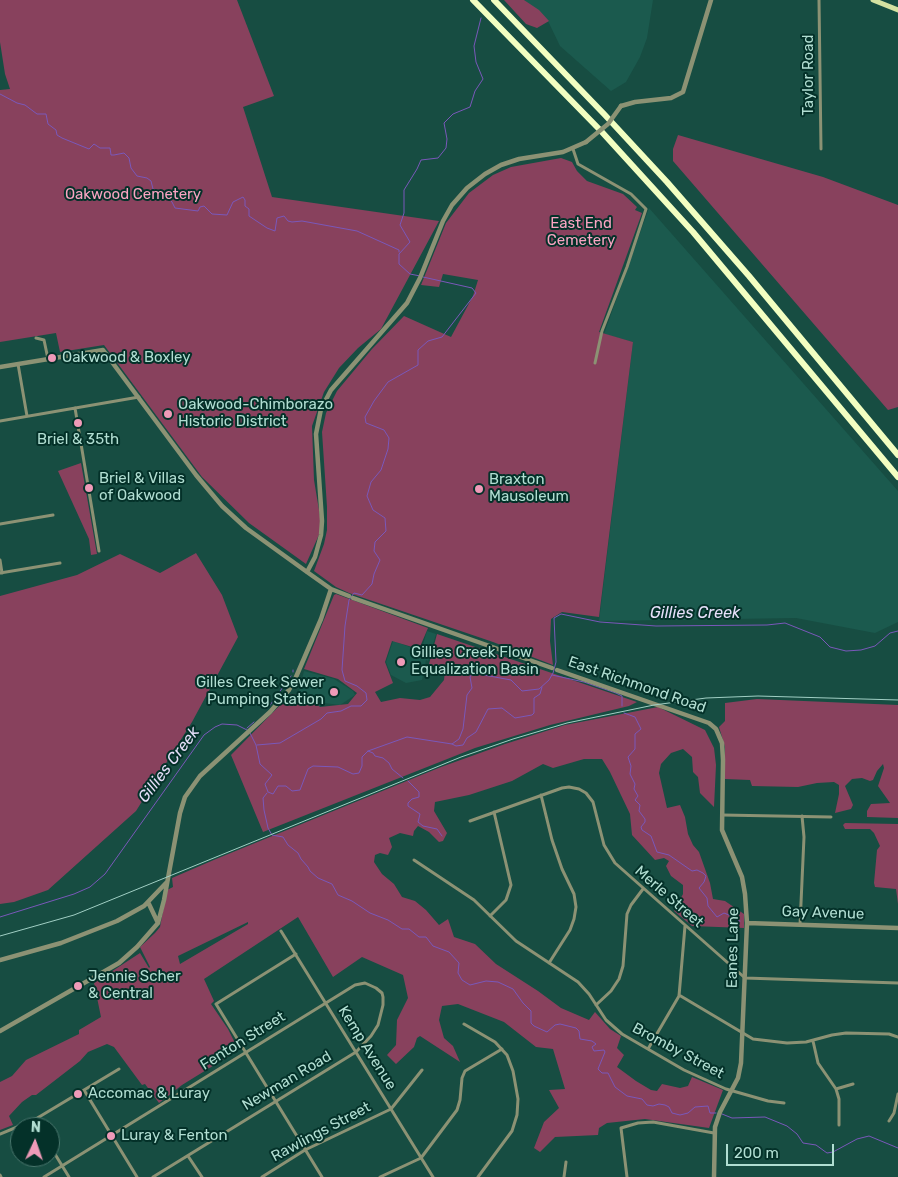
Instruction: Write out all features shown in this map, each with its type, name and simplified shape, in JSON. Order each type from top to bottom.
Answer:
[{"type":"highway","points":[[473,0],[601,131],[693,232],[898,477]]},
{"type":"highway","points":[[494,0],[604,114],[685,202],[898,455]]},
{"type":"main road","points":[[874,0],[898,10]]},
{"type":"street","points":[[307,572],[318,548],[322,528],[316,434],[321,409],[331,390],[401,310],[420,278],[443,221],[452,205],[467,188],[492,169],[519,160],[573,149],[586,142],[608,124],[621,106],[635,102],[671,98],[683,92],[711,0]]},
{"type":"street","name":"Taylor Road","points":[[820,0],[821,149]]},
{"type":"street","points":[[573,149],[578,164],[631,194],[646,209],[627,267],[602,331],[595,363]]},
{"type":"street","points":[[0,367],[48,359],[44,340],[36,338]]},
{"type":"street","name":"East Richmond Road","points":[[48,359],[103,350],[196,475],[222,506],[246,528],[331,589],[708,723]]},
{"type":"street","points":[[18,364],[27,416]]},
{"type":"street","points":[[0,421],[138,397]]},
{"type":"street","points":[[75,408],[99,551]]},
{"type":"street","points":[[0,524],[53,515]]},
{"type":"street","points":[[0,560],[1,573],[60,562]]},
{"type":"street","points":[[0,1031],[119,963],[158,923],[180,813],[188,792],[200,776],[278,704],[293,684],[321,619],[331,589]]},
{"type":"street","name":"Eanes Lane","points":[[708,723],[716,729],[722,743],[723,832],[743,882],[747,923],[740,1072],[720,1112],[714,1133],[714,1177]]},
{"type":"street","name":"Merle Street","points":[[470,820],[541,795],[569,787],[579,788],[586,793],[593,804],[601,837],[608,854],[618,867],[745,978]]},
{"type":"street","points":[[541,795],[552,840],[562,869],[574,894],[576,907],[570,930],[549,963]]},
{"type":"street","points":[[490,916],[506,900],[511,885],[494,812]]},
{"type":"street","points":[[722,815],[831,817]]},
{"type":"street","points":[[800,925],[804,837],[802,816]]},
{"type":"street","name":"Bromby Street","points":[[414,860],[470,896],[516,941],[581,984],[610,1024],[622,1034],[693,1075],[730,1091],[768,1102],[784,1103]]},
{"type":"street","points":[[0,960],[85,935],[117,921],[148,902],[166,882]]},
{"type":"street","points":[[596,1005],[611,991],[619,979],[623,966],[627,914],[631,904],[643,889]]},
{"type":"street","points":[[148,902],[158,923]]},
{"type":"street","name":"Gay Avenue","points":[[747,923],[898,928]]},
{"type":"street","points":[[647,1049],[679,995],[685,926]]},
{"type":"street","name":"Kemp Avenue","points":[[281,931],[433,1177]]},
{"type":"street","points":[[296,954],[216,1004],[322,1177]]},
{"type":"street","points":[[745,978],[898,983]]},
{"type":"street","name":"Fenton Street","points":[[44,1177],[359,983],[366,983],[376,988],[382,993],[383,997]]},
{"type":"street","points":[[679,995],[753,1039],[806,1042],[846,1033],[889,1034],[898,1037]]},
{"type":"street","name":"Newman Road","points":[[153,1177],[356,1052],[374,1032],[381,1014],[383,997]]},
{"type":"street","points":[[464,1024],[495,1042],[509,1058],[518,1095],[517,1115],[509,1137],[478,1177]]},
{"type":"street","points":[[813,1040],[818,1062],[836,1089],[839,1098],[839,1125]]},
{"type":"street","points":[[380,1177],[421,1158],[457,1110],[464,1071],[502,1049]]},
{"type":"street","points":[[39,1117],[119,1070]]},
{"type":"street","points":[[391,1109],[422,1070]]},
{"type":"street","points":[[836,1089],[853,1084]]},
{"type":"street","points":[[84,1090],[137,1177]]},
{"type":"street","points":[[889,1121],[894,1113],[898,1094]]},
{"type":"street","name":"Rawlings Street","points":[[262,1177],[305,1150],[391,1109]]},
{"type":"street","points":[[627,1177],[621,1128],[638,1123],[653,1122],[714,1133]]},
{"type":"street","points":[[188,1156],[202,1177]]},
{"type":"street","points":[[564,1177],[566,1162]]},
{"type":"street","points":[[60,1163],[69,1177]]},
{"type":"shaded area","points":[[524,0],[653,0],[647,38],[640,57],[626,82],[611,91],[560,46],[548,21]]},
{"type":"shaded area","points":[[649,208],[898,491],[898,622],[875,633],[796,618],[599,621],[633,342],[604,334]]},
{"type":"shaded area","points":[[427,631],[436,634],[428,661],[426,660],[422,680],[406,683],[391,675],[386,662],[393,641],[421,651]]},
{"type":"shaded area","points":[[304,671],[334,679],[353,691],[355,695],[340,705],[324,703],[320,706],[307,697],[298,695]]},
{"type":"green space","name":"Oakwood Cemetery","points":[[0,0],[237,0],[274,96],[243,107],[272,197],[439,221],[381,329],[358,348],[339,368],[324,392],[312,426],[314,480],[322,528],[306,564],[249,523],[202,477],[104,345],[60,352],[56,333],[0,342],[0,90],[10,89],[5,74],[0,42]]},
{"type":"green space","points":[[504,0],[524,0],[539,10],[549,21],[537,28],[526,24]]},
{"type":"green space","points":[[678,135],[823,177],[898,205],[898,407],[888,410],[673,161],[673,149]]},
{"type":"green space","name":"East End Cemetery","points":[[561,158],[572,162],[577,171],[587,181],[623,194],[637,207],[635,210],[642,213],[599,332],[633,342],[599,617],[562,612],[551,619],[550,641],[553,665],[493,642],[349,593],[336,587],[314,571],[327,530],[322,432],[326,413],[337,391],[372,349],[404,316],[451,337],[473,296],[478,280],[443,274],[439,287],[421,285],[446,223],[469,193],[493,175],[511,167]]},
{"type":"green space","points":[[81,463],[97,554],[91,555],[89,539],[58,471]]},
{"type":"green space","points":[[196,553],[222,595],[238,637],[192,722],[136,811],[48,890],[14,902],[0,904],[0,596],[77,575],[120,554],[160,573]]},
{"type":"green space","points":[[336,594],[428,628],[419,649],[392,641],[385,662],[393,683],[375,692],[381,702],[400,698],[420,700],[430,697],[444,680],[445,670],[429,664],[437,634],[637,702],[629,706],[550,725],[475,748],[263,832],[231,755],[291,694],[310,697],[320,707],[348,704],[357,693],[338,679],[304,669]]},
{"type":"green space","points":[[757,699],[898,705],[898,818],[867,817],[867,811],[871,804],[890,803],[878,786],[884,768],[883,764],[873,780],[852,779],[845,786],[853,805],[851,809],[835,813],[839,785],[834,782],[798,787],[752,786],[750,780],[725,779],[725,747],[719,727],[725,721],[725,703]]},
{"type":"green space","points":[[658,707],[705,730],[714,748],[716,765],[714,807],[700,793],[698,777],[693,772],[692,757],[683,749],[671,753],[661,764],[659,773],[667,808],[680,805],[685,817],[688,834],[699,852],[710,883],[713,899],[725,901],[744,914],[744,928],[692,926],[674,911],[683,894],[683,885],[671,876],[666,866],[669,861],[664,858],[655,860],[632,835],[630,814],[602,759],[584,759],[553,768],[543,764],[512,781],[469,795],[435,802],[434,811],[447,833],[443,841],[439,842],[429,832],[418,826],[413,836],[400,833],[389,838],[392,847],[388,855],[380,853],[375,855],[374,862],[382,874],[394,884],[402,897],[415,901],[439,925],[448,919],[454,937],[475,944],[496,964],[561,1008],[589,1020],[595,1012],[610,1029],[621,1036],[617,1048],[624,1055],[617,1067],[636,1081],[651,1090],[657,1091],[662,1084],[680,1088],[688,1086],[692,1077],[723,1090],[709,1128],[645,1119],[607,1123],[599,1128],[598,1135],[555,1137],[540,1152],[534,1148],[544,1122],[559,1108],[549,1090],[565,1089],[553,1049],[536,1047],[504,1022],[458,1004],[442,1006],[439,1020],[444,1038],[453,1046],[460,1062],[420,1036],[417,1038],[414,1047],[396,1064],[387,1055],[396,1045],[397,1020],[408,998],[403,975],[362,957],[333,977],[298,917],[204,979],[214,1001],[211,1004],[228,1029],[238,1049],[237,1051],[182,1085],[159,1103],[145,1084],[142,1085],[114,1047],[107,1044],[88,1052],[80,1061],[36,1095],[32,1095],[22,1102],[9,1116],[10,1126],[0,1130],[0,1082],[12,1076],[26,1060],[79,1034],[79,1030],[101,1017],[94,983],[140,953],[150,967],[140,947],[160,927],[167,890],[173,887],[172,878],[441,767],[565,725]],"holes":[[[248,922],[248,924],[180,964],[178,956]]]},
{"type":"green space","points":[[845,823],[898,824],[898,904],[896,889],[875,887],[877,850],[880,846],[874,833],[870,829],[845,829],[843,825]]},
{"type":"waterway","points":[[420,276],[410,274],[399,264],[399,254],[410,242],[400,225],[404,213],[404,190],[421,160],[438,158],[446,148],[447,139],[444,123],[453,114],[470,107],[475,91],[483,79],[476,62],[474,46],[481,18]]},
{"type":"waterway","points":[[0,94],[25,105],[37,114],[46,114],[48,124],[62,138],[89,149],[94,144],[100,148],[110,148],[111,155],[124,153],[129,158],[131,168],[137,176],[151,181],[153,189],[166,196],[175,208],[198,211],[200,207],[204,206],[212,214],[227,215],[233,202],[243,197],[245,206],[249,209],[249,216],[275,231],[277,218],[284,216],[288,221],[292,222],[302,221],[357,231],[399,250],[399,252]]},
{"type":"waterway","points":[[257,745],[280,743],[321,719],[327,713],[341,711],[351,706],[361,706],[367,700],[366,693],[357,686],[345,681],[342,670],[349,600],[354,593],[362,595],[372,584],[380,560],[374,551],[375,542],[386,531],[385,518],[373,510],[367,496],[371,482],[381,470],[388,449],[389,438],[384,430],[366,423],[365,417],[388,382],[418,365],[418,350],[428,341],[442,337],[476,293],[472,288],[423,277]]},
{"type":"waterway","name":"Gillies Creek","points":[[250,733],[256,745],[260,764],[272,775],[265,784],[268,792],[273,794],[278,786],[286,786],[292,791],[300,790],[308,769],[313,766],[338,767],[353,774],[359,773],[362,766],[362,757],[368,751],[407,737],[452,744],[459,739],[463,729],[467,695],[472,688],[470,677],[474,672],[479,671],[484,675],[511,680],[522,691],[539,689],[549,680],[556,662],[554,618],[561,614],[600,622],[656,626],[767,625],[785,623],[820,637],[830,647],[846,651],[861,650],[875,646],[890,633],[898,631]]},
{"type":"waterway","points":[[552,675],[584,682],[616,693],[622,696],[622,706]]},
{"type":"waterway","points":[[268,708],[291,676]]},
{"type":"waterway","name":"Gillies Creek","points":[[452,744],[456,746],[463,745],[467,738],[476,732],[488,709],[502,708],[515,718],[532,715],[534,713],[534,698],[540,694],[542,687]]},
{"type":"waterway","points":[[624,713],[635,717],[641,729],[635,734],[635,749],[628,757],[631,766],[630,774],[638,796],[635,800],[640,805],[639,811],[645,819],[641,827],[642,830],[651,836],[657,852],[669,855],[692,871],[697,870],[706,876],[699,888],[707,898],[708,906],[717,917],[724,913],[740,921]]},
{"type":"waterway","points":[[247,728],[254,722]]},
{"type":"waterway","name":"Gillies Creek","points":[[0,917],[74,894],[90,887],[105,874],[204,735],[222,724],[237,725],[247,730]]},
{"type":"waterway","points":[[368,751],[375,756],[383,758],[403,778]]},
{"type":"waterway","points":[[408,781],[419,792],[419,797],[412,799],[408,806],[420,814],[418,822],[423,826],[437,829],[442,836]]},
{"type":"waterway","points":[[267,793],[263,798],[264,810],[268,828],[272,835],[283,837],[288,845],[298,853],[310,871],[318,878],[332,884],[338,895],[402,929],[409,929],[419,937],[426,937],[433,946],[449,952],[459,963],[458,973],[462,980],[470,985],[486,981],[498,982],[513,989],[531,1011],[531,1023],[534,1026],[547,1032],[555,1025],[560,1024],[576,1028],[579,1031],[580,1039],[592,1041],[596,1044],[592,1047],[594,1051],[604,1050],[605,1052],[598,1069],[602,1073],[608,1073],[615,1087],[627,1096],[642,1099],[647,1105],[665,1105],[669,1107],[672,1113],[680,1115],[688,1113],[695,1107],[708,1106],[710,1113],[716,1113]]},
{"type":"waterway","points":[[722,1114],[732,1118],[765,1117],[787,1126],[797,1134],[803,1143],[816,1145],[827,1153],[833,1152],[857,1139],[869,1136],[898,1148]]},
{"type":"railway","points":[[0,936],[74,915],[461,757],[567,723],[654,705],[706,698],[758,696],[898,700]]},
{"type":"place","name":"Oakwood & Boxley","points":[[52,358]]},
{"type":"place","name":"Oakwood-Chimborazo Historic District","points":[[168,414]]},
{"type":"place","name":"Briel & 35th","points":[[78,423]]},
{"type":"place","name":"Briel & Villas of Oakwood","points":[[89,488]]},
{"type":"place","name":"Braxton Mausoleum","points":[[479,489]]},
{"type":"place","name":"Gillies Creek Flow Equalization Basin","points":[[401,662]]},
{"type":"place","name":"Gilles Creek Sewer Pumping Station","points":[[334,692]]},
{"type":"place","name":"Jennie Scher & Central","points":[[78,986]]},
{"type":"place","name":"Accomac & Luray","points":[[78,1094]]},
{"type":"place","name":"Luray & Fenton","points":[[111,1136]]}]
